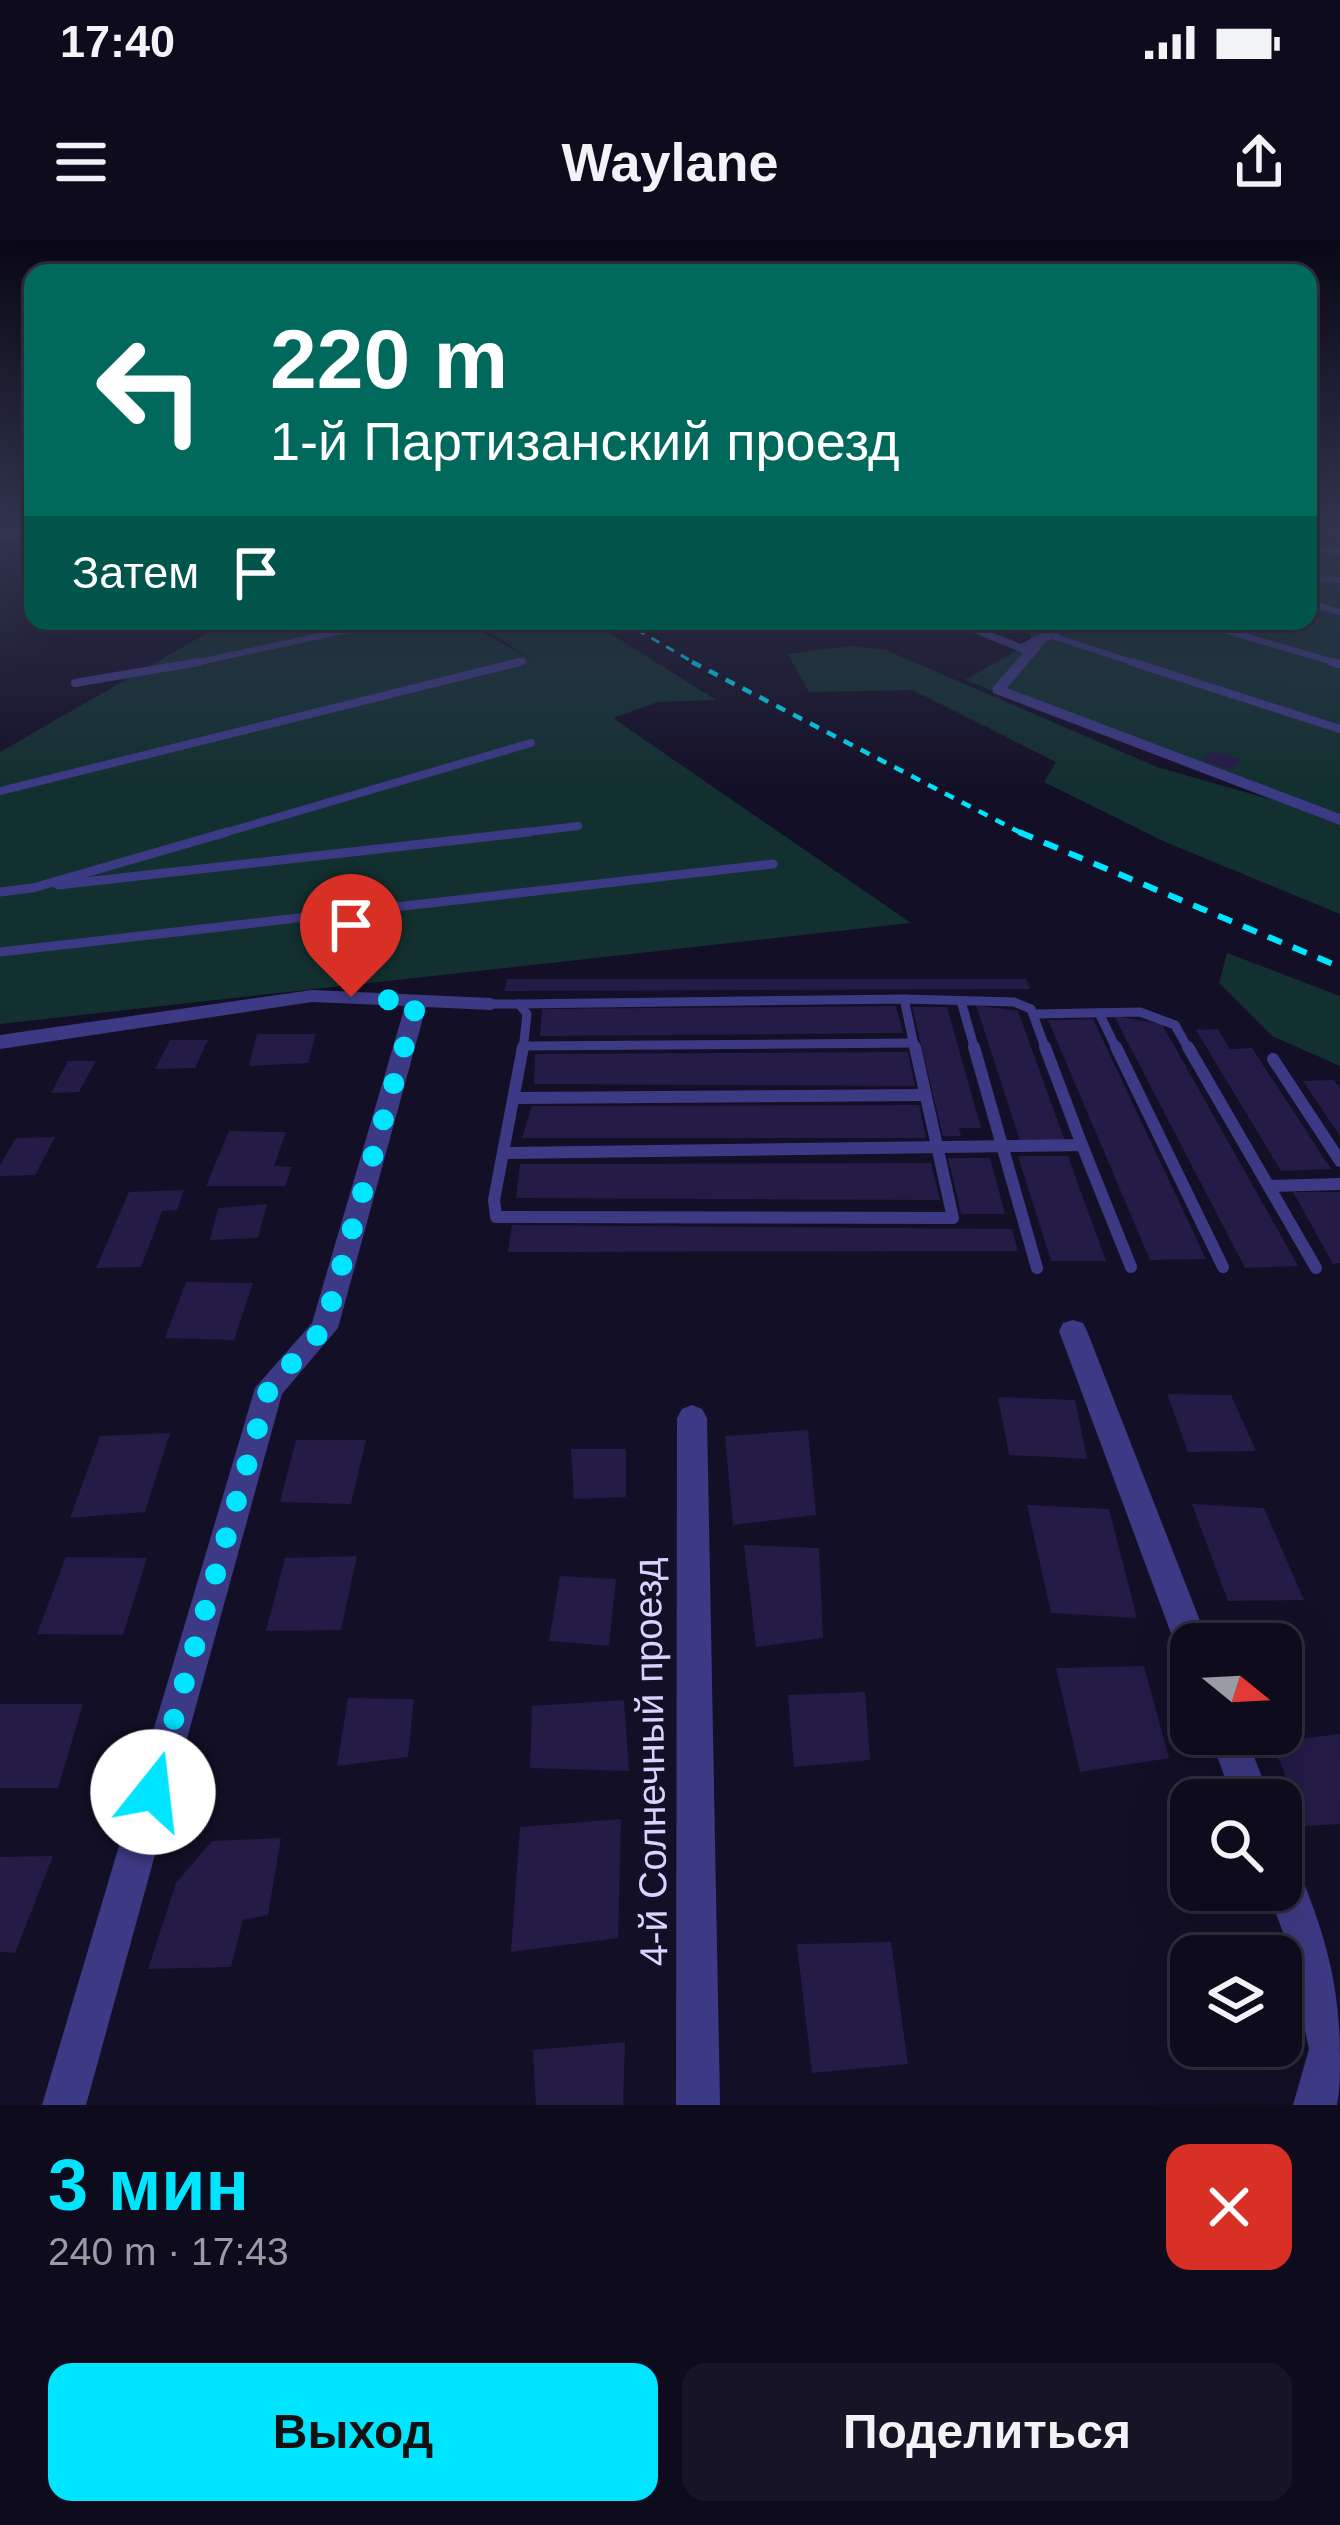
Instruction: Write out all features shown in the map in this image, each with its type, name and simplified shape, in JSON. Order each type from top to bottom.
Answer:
[{"type":"street","points":[[973,630],[1022,649],[1055,630]]},
{"type":"street","points":[[1046,634],[998,690],[1340,820]]},
{"type":"street","points":[[2,1045],[312,995],[491,1004]]},
{"type":"street","points":[[64,2105],[269,1388],[324,1328],[417,1002]]},
{"type":"street","points":[[1072,1331],[1184,1623]]},
{"type":"street","name":"4-й Солнечный проезд","points":[[692,1418],[698,2105]]},
{"type":"street","points":[[1295,1911],[1330,2049],[1315,2105]]},
{"type":"lane","points":[[75,683],[141,674],[348,630]]},
{"type":"lane","points":[[1223,630],[1340,664]]},
{"type":"lane","points":[[1046,634],[1340,729]]},
{"type":"lane","points":[[0,791],[523,662]]},
{"type":"lane","points":[[33,888],[531,743]]},
{"type":"lane","points":[[0,892],[578,826]]},
{"type":"lane","points":[[0,952],[773,865]]},
{"type":"lane","points":[[519,1004],[527,1014],[525,1046],[494,1200],[496,1217],[953,1217],[904,999]]},
{"type":"lane","points":[[491,1004],[904,999],[1021,1003],[1036,1014],[1131,1267]]},
{"type":"lane","points":[[961,1001],[1037,1268]]},
{"type":"lane","points":[[1036,1014],[1140,1012],[1175,1025],[1316,1268]]},
{"type":"lane","points":[[1100,1013],[1222,1267]]},
{"type":"lane","points":[[525,1046],[913,1043]]},
{"type":"lane","points":[[1274,1058],[1340,1161]]},
{"type":"lane","points":[[517,1098],[925,1095]]},
{"type":"lane","points":[[504,1153],[1082,1145]]},
{"type":"lane","points":[[1269,1186],[1340,1184]]},
{"type":"green space","points":[[1317,616],[1340,616],[1340,914],[1163,841],[1044,782],[1056,762],[913,690],[809,692],[788,654],[849,646],[886,650],[1157,767],[1273,800],[965,680],[1032,641],[1029,630],[1317,630]]},
{"type":"green space","points":[[212,630],[478,630],[534,661],[487,630],[605,630],[716,700],[658,702],[613,718],[911,923],[0,1024],[0,752]]},
{"type":"green space","points":[[1227,953],[1340,996],[1340,1066],[1272,1036],[1219,983]]},
{"type":"building","points":[[1213,751],[1242,760],[1230,769],[1201,760]]},
{"type":"building","points":[[507,979],[1026,979],[1030,989],[504,991]]},
{"type":"building","points":[[976,1005],[1018,1011],[1065,1141],[1020,1141]]},
{"type":"building","points":[[896,1006],[903,1033],[540,1036],[542,1009]]},
{"type":"building","points":[[912,1007],[947,1007],[981,1128],[959,1128],[961,1136],[943,1136]]},
{"type":"building","points":[[1114,1016],[1162,1024],[1298,1266],[1245,1268]]},
{"type":"building","points":[[1093,1019],[1206,1259],[1150,1260],[1048,1020]]},
{"type":"building","points":[[1218,1029],[1230,1049],[1252,1048],[1331,1169],[1281,1171],[1196,1030]]},
{"type":"building","points":[[257,1034],[316,1034],[308,1063],[249,1066]]},
{"type":"building","points":[[170,1040],[208,1040],[195,1068],[155,1069]]},
{"type":"building","points":[[908,1052],[915,1086],[534,1084],[535,1054]]},
{"type":"building","points":[[68,1061],[96,1061],[79,1092],[51,1093]]},
{"type":"building","points":[[1334,1080],[1340,1088],[1340,1136],[1303,1081]]},
{"type":"building","points":[[919,1105],[926,1138],[522,1138],[532,1106]]},
{"type":"building","points":[[229,1131],[286,1132],[274,1166],[292,1167],[285,1186],[206,1186]]},
{"type":"building","points":[[55,1137],[35,1175],[0,1176],[0,1165],[16,1138]]},
{"type":"building","points":[[1018,1156],[1068,1156],[1106,1261],[1051,1261]]},
{"type":"building","points":[[948,1158],[990,1158],[1005,1214],[961,1214]]},
{"type":"building","points":[[931,1163],[940,1200],[516,1198],[520,1164]]},
{"type":"building","points":[[184,1190],[177,1210],[162,1211],[141,1267],[96,1268],[129,1192]]},
{"type":"building","points":[[1293,1192],[1340,1192],[1340,1263],[1333,1264]]},
{"type":"building","points":[[267,1204],[258,1238],[210,1240],[218,1208]]},
{"type":"building","points":[[512,1225],[1012,1229],[1018,1251],[508,1252]]},
{"type":"building","points":[[186,1282],[253,1283],[234,1340],[165,1338]]},
{"type":"building","points":[[1167,1394],[1231,1395],[1256,1451],[1188,1452]]},
{"type":"building","points":[[998,1397],[1075,1400],[1087,1459],[1009,1455]]},
{"type":"building","points":[[808,1430],[816,1515],[733,1525],[725,1436]]},
{"type":"building","points":[[170,1433],[145,1512],[70,1518],[100,1436]]},
{"type":"building","points":[[296,1440],[366,1440],[351,1504],[280,1502]]},
{"type":"building","points":[[571,1449],[626,1449],[626,1497],[574,1499]]},
{"type":"building","points":[[1192,1504],[1264,1508],[1304,1600],[1228,1601]]},
{"type":"building","points":[[1027,1505],[1109,1509],[1137,1618],[1051,1613]]},
{"type":"building","points":[[744,1545],[819,1548],[823,1638],[756,1647]]},
{"type":"building","points":[[357,1556],[341,1630],[266,1631],[285,1558]]},
{"type":"building","points":[[66,1557],[147,1558],[123,1635],[37,1634]]},
{"type":"building","points":[[560,1576],[616,1579],[609,1646],[549,1641]]},
{"type":"building","points":[[1144,1666],[1169,1758],[1080,1772],[1056,1668]]},
{"type":"building","points":[[865,1692],[870,1760],[794,1767],[788,1695]]},
{"type":"building","points":[[348,1698],[414,1699],[408,1757],[337,1766]]},
{"type":"building","points":[[624,1700],[629,1771],[530,1768],[532,1706]]},
{"type":"building","points":[[0,1704],[83,1704],[58,1788],[0,1788]]},
{"type":"building","points":[[1340,1734],[1340,1824],[1305,1826],[1302,1779],[1287,1779],[1277,1755],[1302,1755],[1302,1738]]},
{"type":"building","points":[[621,1819],[618,1938],[511,1952],[520,1827]]},
{"type":"building","points":[[281,1838],[268,1915],[243,1920],[231,1967],[148,1969],[176,1883],[212,1841]]},
{"type":"building","points":[[53,1856],[15,1953],[0,1952],[0,1857]]},
{"type":"building","points":[[891,1942],[908,2064],[812,2073],[797,1944]]},
{"type":"building","points":[[625,2042],[623,2105],[536,2105],[533,2050]]},
{"type":"railway","points":[[638,630],[698,665]]},
{"type":"railway","points":[[692,662],[1020,832]]},
{"type":"railway","points":[[1020,832],[1340,967]]},
{"type":"railway","points":[[1020,832],[1025,835]]},
{"type":"route","points":[[153,1792],[269,1388],[324,1328],[417,1002],[351,997]]}]
